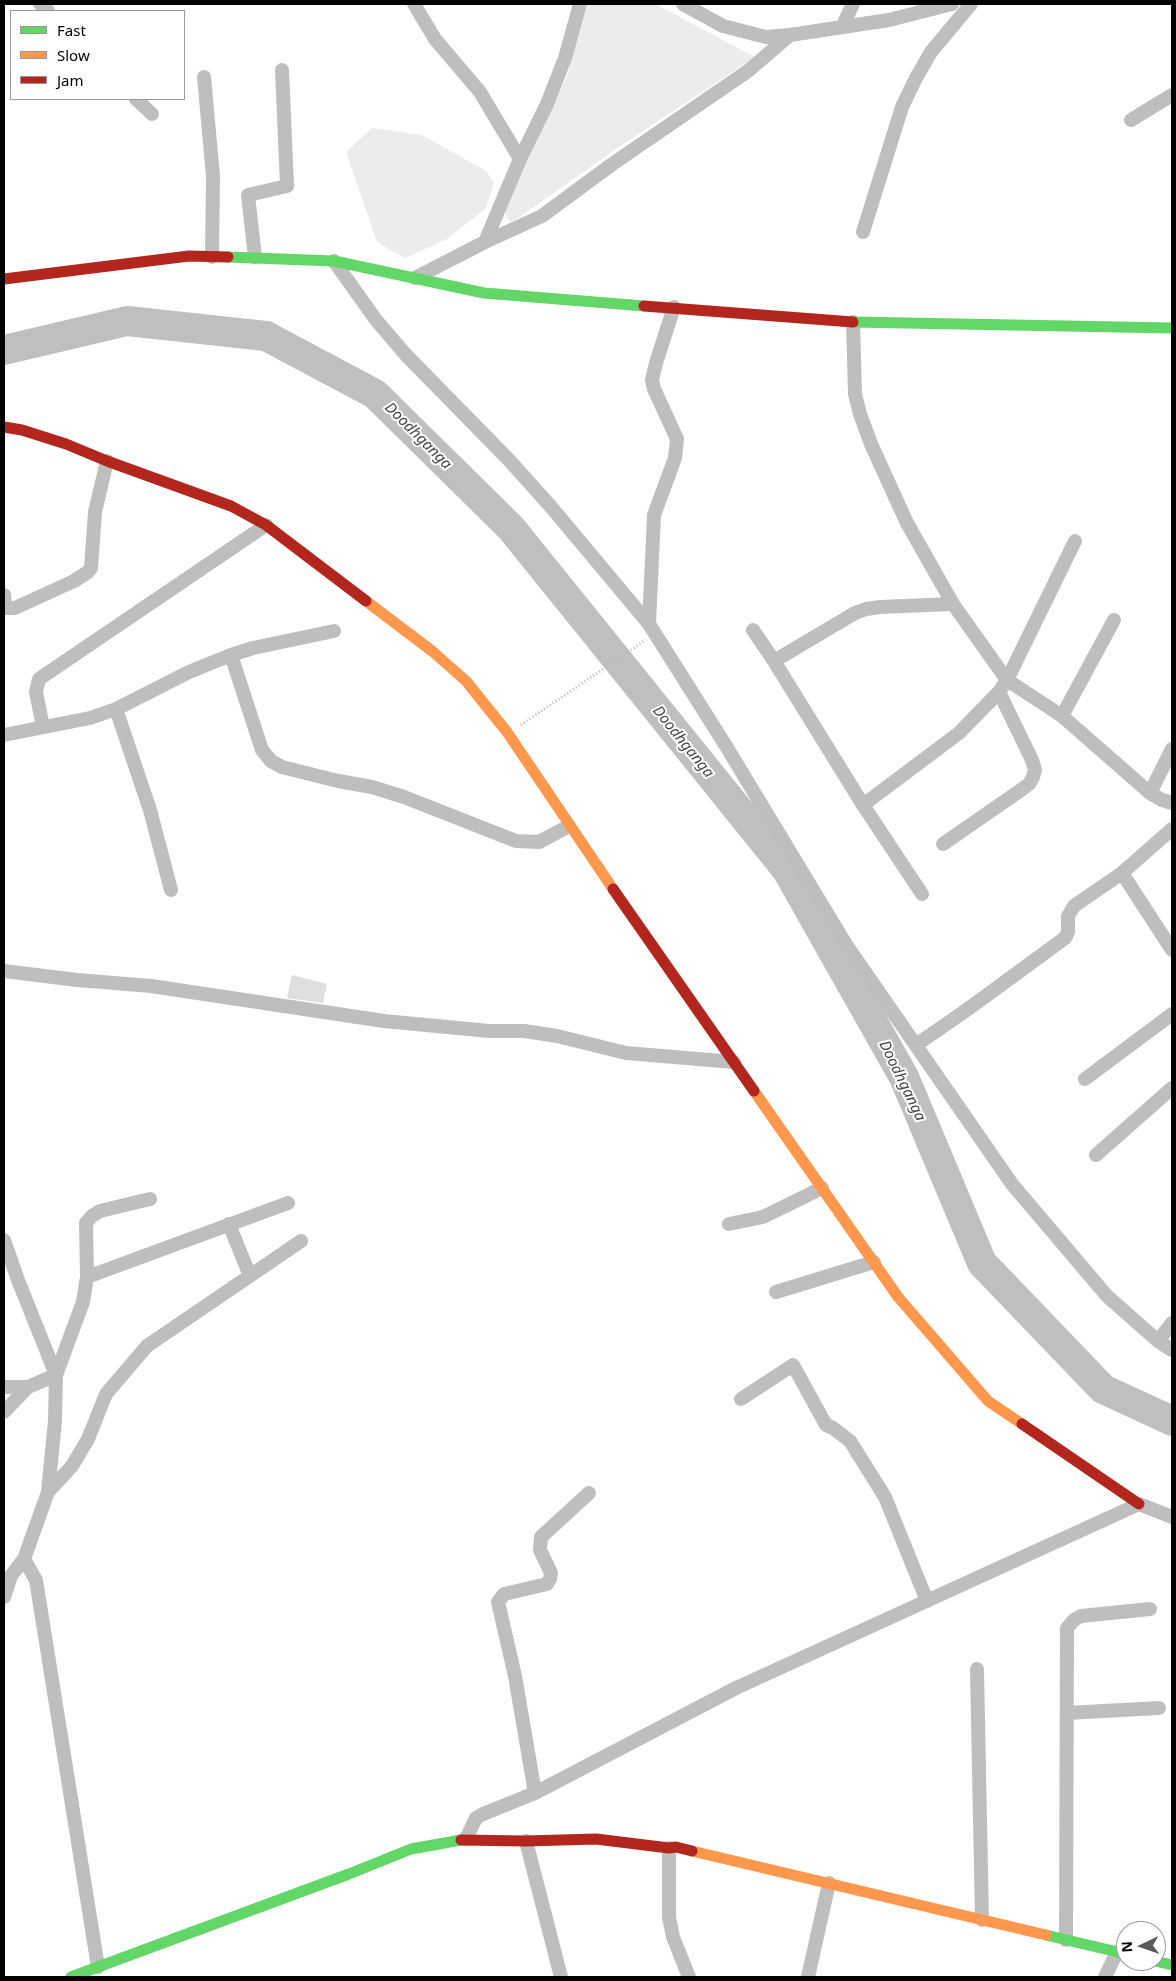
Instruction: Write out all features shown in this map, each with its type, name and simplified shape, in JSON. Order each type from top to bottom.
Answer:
[{"type":"main road","points":[[4,279],[189,256],[255,257],[334,261],[484,292],[852,322],[1172,328]]},
{"type":"main road","points":[[4,427],[22,430],[66,444],[107,461],[180,486],[231,506],[266,525],[432,651],[466,681],[507,732],[569,826],[898,1297],[988,1401],[1139,1504]]},
{"type":"main road","points":[[71,1977],[411,1849],[466,1839],[596,1839],[669,1848],[676,1847],[1116,1952]]},
{"type":"street","points":[[414,4],[435,39],[480,92],[520,159]]},
{"type":"street","points":[[485,242],[520,159],[547,104],[565,58],[580,4]]},
{"type":"street","points":[[683,4],[723,26],[766,37],[889,20],[952,4]]},
{"type":"street","points":[[842,27],[853,4]]},
{"type":"street","points":[[864,232],[902,107],[931,52],[971,4]]},
{"type":"street","points":[[415,278],[485,242],[542,216],[611,165],[748,71],[790,35]]},
{"type":"street","points":[[255,257],[248,194],[287,186],[282,70]]},
{"type":"street","points":[[204,77],[213,176],[212,257]]},
{"type":"street","points":[[1131,120],[1172,95]]},
{"type":"street","points":[[137,100],[152,114]]},
{"type":"street","points":[[334,261],[376,320],[400,348],[509,460],[552,508],[649,624],[726,746],[842,938],[1012,1184],[1107,1296],[1158,1341],[1172,1350]]},
{"type":"street","points":[[649,624],[654,515],[675,458],[677,439],[657,396],[652,380],[674,307]]},
{"type":"street","points":[[852,322],[855,394],[860,414],[871,444],[907,523],[953,604],[1007,680],[1062,716],[1150,793],[1172,803]]},
{"type":"street","points":[[4,595],[7,608],[15,608],[84,576],[88,572],[90,568],[95,512],[107,461]]},
{"type":"street","points":[[43,727],[36,692],[39,679],[266,525]]},
{"type":"street","points":[[863,805],[959,733],[999,692],[1007,680],[1075,541]]},
{"type":"street","points":[[774,661],[866,609],[953,604]]},
{"type":"street","points":[[1062,716],[1114,620]]},
{"type":"street","points":[[4,735],[90,718],[116,709],[181,676],[231,654],[334,630]]},
{"type":"street","points":[[752,630],[774,661],[863,805],[922,894]]},
{"type":"street","points":[[231,654],[262,750],[276,764],[404,797],[516,841],[538,842],[569,826]]},
{"type":"street","points":[[943,844],[1021,790],[1029,784],[1033,777],[1035,770],[1032,760],[999,692]]},
{"type":"street","points":[[116,709],[150,810],[171,890]]},
{"type":"street","points":[[1150,793],[1172,749]]},
{"type":"street","points":[[916,1045],[968,1010],[1065,938],[1068,932],[1070,911],[1081,901],[1122,873],[1172,829]]},
{"type":"street","points":[[1122,873],[1172,950]]},
{"type":"street","points":[[4,971],[151,986],[384,1021],[489,1031],[524,1031],[556,1036],[626,1054],[734,1062]]},
{"type":"street","points":[[1085,1079],[1172,1014]]},
{"type":"street","points":[[1096,1155],[1172,1088]]},
{"type":"street","points":[[729,1224],[763,1217],[822,1188]]},
{"type":"street","points":[[4,1597],[11,1576],[24,1559],[48,1492],[55,1421],[56,1375],[83,1302],[87,1277],[86,1223],[100,1211],[150,1199]]},
{"type":"street","points":[[87,1277],[288,1203]]},
{"type":"street","points":[[229,1224],[250,1276]]},
{"type":"street","points":[[4,1240],[11,1280],[56,1375]]},
{"type":"street","points":[[48,1492],[72,1466],[88,1439],[106,1394],[130,1363],[147,1346],[301,1241]]},
{"type":"street","points":[[776,1292],[874,1262]]},
{"type":"street","points":[[1158,1341],[1172,1323]]},
{"type":"street","points":[[741,1399],[793,1365],[826,1425],[850,1441],[885,1497],[927,1601]]},
{"type":"street","points":[[4,1412],[28,1387],[56,1375]]},
{"type":"street","points":[[4,1387],[28,1387]]},
{"type":"street","points":[[535,1793],[515,1676],[498,1602],[504,1594],[547,1584],[551,1572],[540,1550],[541,1537],[588,1493]]},
{"type":"street","points":[[466,1839],[476,1818],[535,1793],[736,1688],[1139,1504],[1172,1517]]},
{"type":"street","points":[[24,1559],[36,1580],[98,1967]]},
{"type":"street","points":[[1066,1940],[1067,1628],[1074,1620],[1081,1616],[1150,1609]]},
{"type":"street","points":[[977,1669],[982,1920]]},
{"type":"street","points":[[1067,1713],[1159,1708]]},
{"type":"street","points":[[526,1840],[561,1977]]},
{"type":"street","points":[[669,1848],[669,1917],[673,1937],[689,1977]]},
{"type":"street","points":[[808,1977],[829,1884]]},
{"type":"street","points":[[1105,1977],[1116,1960]]},
{"type":"path","points":[[520,725],[642,644]]},
{"type":"shaded area","points":[[584,4],[655,4],[755,57],[619,147],[511,223],[504,212],[515,176],[567,77]]},
{"type":"shaded area","points":[[372,128],[422,135],[486,171],[494,183],[486,208],[447,239],[405,258],[377,242],[346,152]]},
{"type":"building","points":[[292,975],[327,984],[323,1003],[287,998]]},
{"type":"waterway","name":"Doodhganga","points":[[4,350],[127,321],[266,336],[375,394],[511,528],[787,870],[904,1077],[982,1263],[1103,1389],[1172,1421]]},
{"type":"traffic: fast","points":[[228,257],[334,261],[484,293],[644,306]]},
{"type":"traffic: fast","points":[[853,322],[1172,328]]},
{"type":"traffic: fast","points":[[71,1977],[349,1874],[411,1849],[461,1840]]},
{"type":"traffic: fast","points":[[1046,1935],[1116,1952]]},
{"type":"traffic: fast","points":[[1166,1964],[1172,1965]]},
{"type":"traffic: slow","points":[[366,601],[432,651],[466,681],[507,732],[613,889]]},
{"type":"traffic: slow","points":[[754,1091],[898,1297],[988,1401],[1022,1424]]},
{"type":"traffic: slow","points":[[692,1851],[1046,1935]]},
{"type":"traffic: jam","points":[[4,279],[189,256],[228,257]]},
{"type":"traffic: jam","points":[[644,306],[853,322]]},
{"type":"traffic: jam","points":[[4,427],[22,430],[66,444],[231,506],[266,525],[366,601]]},
{"type":"traffic: jam","points":[[613,889],[754,1091]]},
{"type":"traffic: jam","points":[[1022,1424],[1139,1504]]},
{"type":"traffic: jam","points":[[461,1840],[596,1839],[669,1848],[676,1847],[692,1851]]}]
